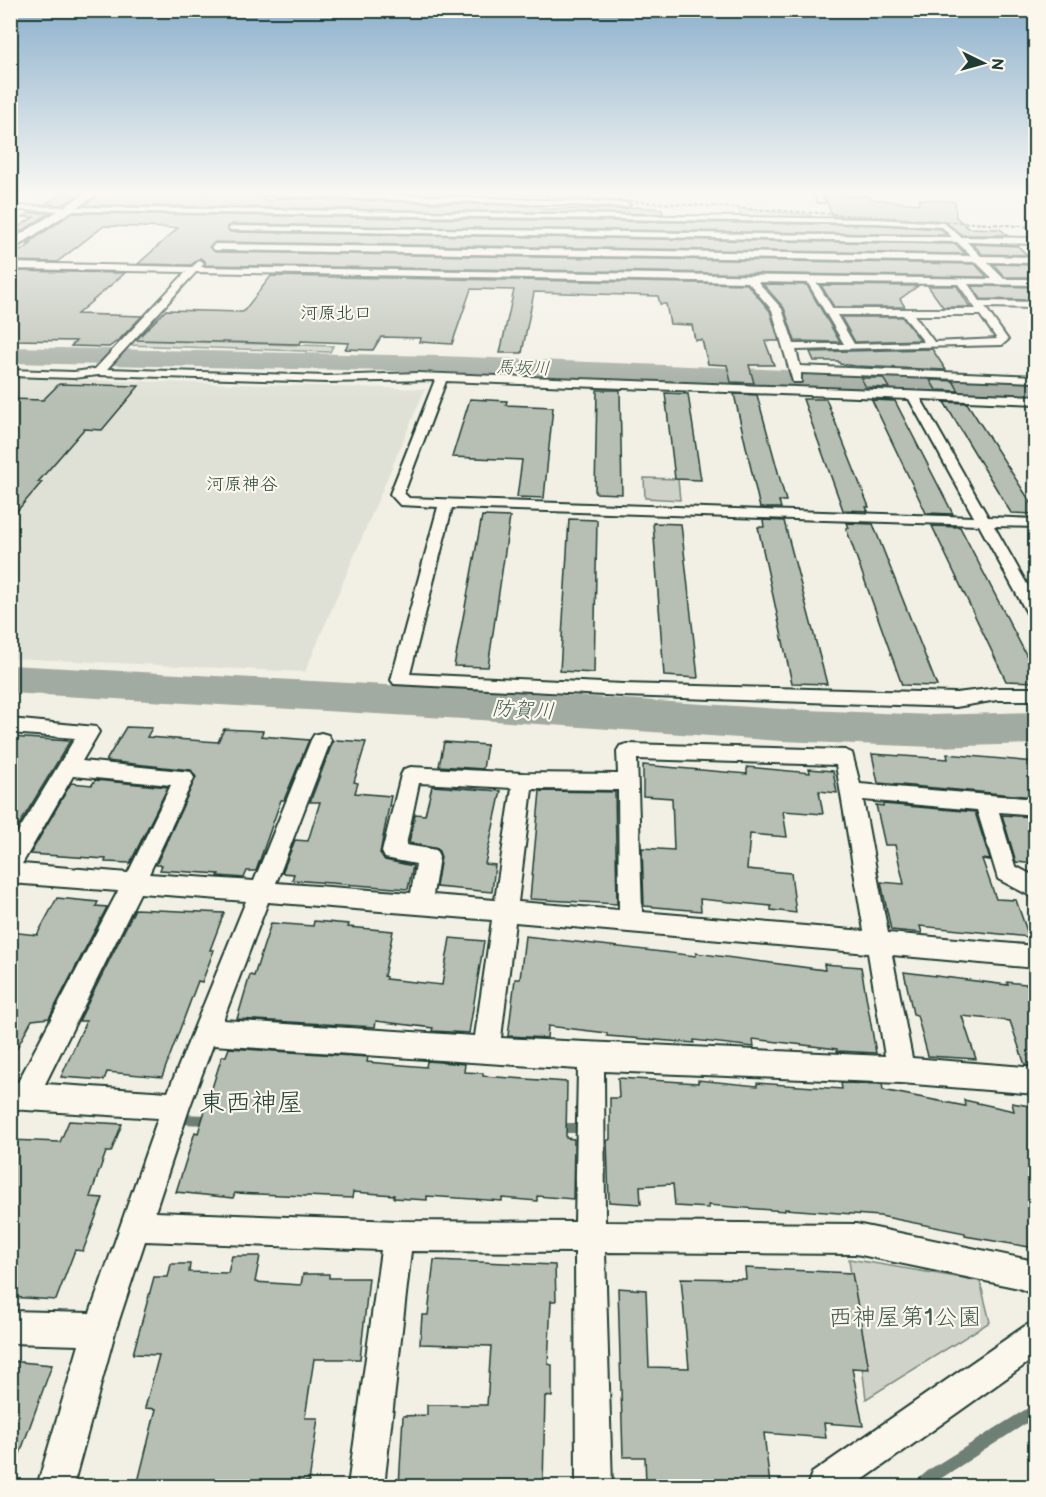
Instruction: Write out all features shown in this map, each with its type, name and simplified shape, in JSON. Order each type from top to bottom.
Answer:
[{"type":"street","points":[[102,368],[200,263]]},
{"type":"street","points":[[10,266],[194,269],[329,263]]},
{"type":"street","points":[[390,263],[534,276],[751,280],[811,280],[857,269],[940,263]]},
{"type":"street","points":[[534,276],[536,263]]},
{"type":"street","points":[[706,263],[710,279]]},
{"type":"street","points":[[785,263],[961,282],[1035,282]]},
{"type":"street","points":[[852,263],[857,269]]},
{"type":"street","points":[[982,263],[1001,281]]},
{"type":"street","points":[[751,280],[777,309],[790,347],[800,389]]},
{"type":"street","points":[[811,280],[851,347]]},
{"type":"street","points":[[790,347],[998,343],[1003,340],[961,282]]},
{"type":"street","points":[[830,312],[906,312],[1035,305]]},
{"type":"street","points":[[906,312],[930,343]]},
{"type":"street","points":[[10,373],[74,375],[102,368],[327,379],[442,377],[800,389],[1035,400]]},
{"type":"street","points":[[795,371],[1035,379]]},
{"type":"street","points":[[442,377],[397,494],[405,502],[1035,523]]},
{"type":"street","points":[[913,395],[1035,615]]},
{"type":"street","points":[[446,504],[400,680],[956,700],[997,694],[1035,694]]},
{"type":"street","points":[[10,726],[89,732],[10,865]]},
{"type":"street","points":[[56,1486],[100,1329],[176,1106],[321,740]]},
{"type":"street","points":[[631,922],[627,751],[845,758],[901,1070]]},
{"type":"street","points":[[68,768],[184,778],[134,883],[17,1096],[176,1106]]},
{"type":"street","points":[[420,904],[428,857],[393,852],[411,775],[523,781],[628,782]]},
{"type":"street","points":[[486,1050],[523,781]]},
{"type":"street","points":[[851,791],[1035,807]]},
{"type":"street","points":[[986,804],[1006,872],[1035,889]]},
{"type":"street","points":[[10,873],[420,904],[1035,957]]},
{"type":"street","points":[[206,1032],[591,1057],[901,1070],[1035,1081]]},
{"type":"street","points":[[591,1057],[590,1238],[594,1486]]},
{"type":"street","points":[[135,1226],[398,1236],[856,1239],[1026,1274],[1035,1281]]},
{"type":"street","points":[[366,1486],[398,1236]]},
{"type":"street","points":[[10,1327],[100,1329]]},
{"type":"street","points":[[825,1486],[1035,1337]]},
{"type":"shaded area","points":[[10,378],[425,389],[305,672],[11,658]]},
{"type":"green space","points":[[132,340],[333,346],[330,352],[128,345]]},
{"type":"green space","points":[[644,478],[678,479],[680,500],[645,498]]},
{"type":"green space","name":"西神屋第1公園","points":[[849,1259],[980,1281],[990,1322],[866,1399]]},
{"type":"building","points":[[139,263],[194,263],[191,265]]},
{"type":"building","points":[[205,263],[903,263],[975,264],[987,277],[205,265]]},
{"type":"building","points":[[993,264],[1035,265],[1035,277],[1005,277]]},
{"type":"building","points":[[10,271],[125,273],[77,314],[142,316],[109,347],[71,346],[76,341],[10,340]]},
{"type":"building","points":[[271,276],[747,284],[770,311],[779,341],[765,341],[774,365],[749,365],[754,383],[731,382],[727,365],[708,364],[702,340],[695,340],[692,325],[670,324],[666,304],[660,304],[658,296],[534,292],[522,353],[500,353],[514,290],[471,289],[452,344],[420,342],[421,338],[381,337],[373,350],[345,349],[349,343],[136,340],[166,310],[243,312]]},
{"type":"building","points":[[763,284],[807,285],[840,342],[795,341],[784,308]]},
{"type":"building","points":[[821,285],[918,286],[900,299],[905,307],[834,307]]},
{"type":"building","points":[[928,286],[957,286],[970,307],[943,307]]},
{"type":"building","points":[[972,286],[1035,287],[1035,300],[981,299]]},
{"type":"building","points":[[841,317],[902,317],[920,340],[855,342]]},
{"type":"building","points":[[932,349],[946,370],[855,366],[840,364],[838,361],[814,361],[810,352]]},
{"type":"building","points":[[861,378],[883,378],[889,388],[866,387]]},
{"type":"building","points":[[930,380],[953,381],[959,391],[936,390]]},
{"type":"building","points":[[59,384],[139,386],[102,430],[84,429],[38,482],[42,482],[10,519],[10,399],[43,400]]},
{"type":"building","points":[[597,390],[620,390],[622,494],[595,493]]},
{"type":"building","points":[[665,393],[688,394],[701,480],[675,479]]},
{"type":"building","points":[[734,394],[757,395],[786,501],[779,501],[781,508],[760,508]]},
{"type":"building","points":[[470,399],[507,401],[506,405],[553,407],[544,498],[517,497],[522,460],[452,457]]},
{"type":"building","points":[[803,399],[826,399],[869,507],[866,507],[868,511],[843,510]]},
{"type":"building","points":[[872,400],[895,401],[953,514],[926,513]]},
{"type":"building","points":[[944,402],[967,403],[1035,509],[1035,514],[1011,513]]},
{"type":"building","points":[[482,516],[510,517],[488,667],[454,666]]},
{"type":"building","points":[[569,519],[597,520],[594,673],[560,671]]},
{"type":"building","points":[[763,520],[784,521],[827,684],[792,683],[758,527],[764,527]]},
{"type":"building","points":[[653,523],[681,524],[698,678],[664,676]]},
{"type":"building","points":[[847,523],[873,524],[937,686],[902,685],[846,528],[849,528]]},
{"type":"building","points":[[932,526],[960,527],[1035,672],[1035,682],[1006,681]]},
{"type":"building","points":[[126,727],[152,728],[147,737],[218,742],[224,729],[263,731],[261,736],[309,740],[284,800],[281,800],[256,871],[247,871],[244,878],[160,870],[162,865],[156,865],[196,777],[191,770],[106,761]]},
{"type":"building","points":[[10,737],[70,741],[10,840]]},
{"type":"building","points":[[333,741],[366,742],[354,782],[358,783],[355,793],[391,796],[380,853],[385,860],[413,866],[408,889],[292,880],[294,874],[282,873],[295,840],[308,841],[320,802],[310,802]]},
{"type":"building","points":[[444,742],[487,745],[483,769],[439,766]]},
{"type":"building","points":[[872,754],[948,759],[947,754],[1035,762],[1035,797],[878,783]]},
{"type":"building","points":[[643,765],[747,774],[747,767],[810,773],[809,769],[833,771],[837,793],[819,791],[823,814],[783,811],[787,837],[750,834],[747,869],[791,873],[796,913],[771,910],[771,906],[700,899],[701,911],[644,906],[642,848],[674,850],[672,798],[643,796]]},
{"type":"building","points":[[95,780],[168,787],[130,863],[105,862],[106,859],[30,854],[71,783],[92,785]]},
{"type":"building","points":[[432,786],[501,791],[485,864],[495,865],[492,892],[436,887],[441,857],[438,849],[409,843],[415,814],[425,815]]},
{"type":"building","points":[[540,791],[615,792],[617,904],[530,899]]},
{"type":"building","points":[[883,804],[975,812],[990,860],[982,859],[996,899],[1016,900],[1029,937],[920,926],[922,933],[891,930],[881,882],[904,884],[895,845],[885,845],[876,805],[883,806]]},
{"type":"building","points":[[1002,815],[1035,817],[1035,864],[1016,862]]},
{"type":"building","points":[[57,898],[98,902],[96,906],[107,907],[49,1018],[32,1020],[10,1061],[10,932],[37,935]]},
{"type":"building","points":[[135,909],[224,913],[210,950],[214,950],[202,982],[198,981],[162,1077],[107,1072],[104,1080],[61,1077],[86,1021],[79,1021]]},
{"type":"building","points":[[314,921],[393,931],[384,976],[386,979],[442,985],[450,938],[484,941],[469,1033],[432,1031],[433,1028],[376,1021],[375,1027],[237,1019],[250,975],[254,976],[271,923],[313,926]]},
{"type":"building","points":[[525,936],[696,956],[696,953],[825,970],[824,964],[861,967],[876,1053],[837,1051],[837,1049],[753,1039],[754,1047],[694,1040],[694,1043],[607,1036],[607,1033],[548,1026],[547,1038],[508,1036],[515,979],[520,979]]},
{"type":"building","points":[[904,972],[1008,985],[1007,982],[1035,985],[1035,1066],[1025,1065],[1010,1021],[962,1016],[976,1059],[928,1056],[917,1015],[913,1014]]},
{"type":"building","points":[[229,1048],[368,1057],[367,1062],[426,1067],[427,1061],[465,1064],[464,1072],[483,1073],[483,1076],[567,1082],[566,1138],[574,1139],[573,1199],[537,1196],[537,1201],[502,1198],[502,1201],[427,1196],[427,1200],[353,1192],[352,1198],[235,1193],[233,1198],[176,1192],[195,1132],[198,1133],[222,1056],[226,1056]]},
{"type":"building","points":[[618,1078],[698,1083],[698,1080],[757,1086],[757,1083],[842,1089],[841,1083],[882,1084],[883,1090],[965,1106],[964,1100],[1014,1111],[1012,1103],[1035,1107],[1035,1248],[965,1236],[965,1233],[880,1216],[708,1205],[709,1208],[675,1206],[673,1184],[640,1186],[641,1204],[609,1202],[607,1141],[610,1139],[610,1098],[619,1098]]},
{"type":"building","points":[[69,1121],[122,1124],[111,1152],[106,1152],[90,1197],[103,1198],[83,1251],[75,1250],[56,1300],[10,1297],[10,1140],[60,1142]]},
{"type":"building","points":[[232,1256],[260,1256],[255,1282],[301,1285],[303,1274],[329,1274],[329,1278],[369,1278],[360,1359],[314,1359],[305,1418],[318,1418],[309,1482],[246,1480],[245,1486],[137,1486],[156,1409],[145,1408],[159,1355],[133,1354],[154,1277],[168,1277],[171,1264],[190,1264],[189,1272],[228,1273]]},
{"type":"building","points":[[434,1260],[555,1265],[556,1301],[551,1301],[548,1364],[552,1365],[552,1397],[545,1396],[543,1486],[399,1486],[403,1416],[427,1415],[427,1405],[487,1405],[491,1346],[420,1344],[422,1315],[428,1315]]},
{"type":"building","points":[[745,1268],[852,1273],[869,1369],[852,1368],[863,1426],[824,1423],[826,1438],[764,1433],[770,1485],[646,1484],[645,1457],[623,1457],[618,1288],[646,1290],[649,1367],[689,1368],[681,1278],[746,1279]]},
{"type":"building","points":[[10,1361],[52,1365],[13,1473],[10,1473]]},
{"type":"waterway","name":"馬坂川","points":[[10,355],[440,364],[1036,388]]},
{"type":"waterway","name":"防賀川","points":[[10,679],[480,705],[781,725],[933,731],[1036,728]]},
{"type":"waterway","points":[[177,1119],[210,1120]]},
{"type":"waterway","points":[[558,1128],[585,1128]]},
{"type":"waterway","points":[[921,1486],[935,1474],[1036,1409]]},
{"type":"district","name":"河原北口","points":[[336,313]]},
{"type":"district","name":"河原神谷","points":[[242,484]]},
{"type":"district","name":"東西神屋","points":[[251,1103]]}]
